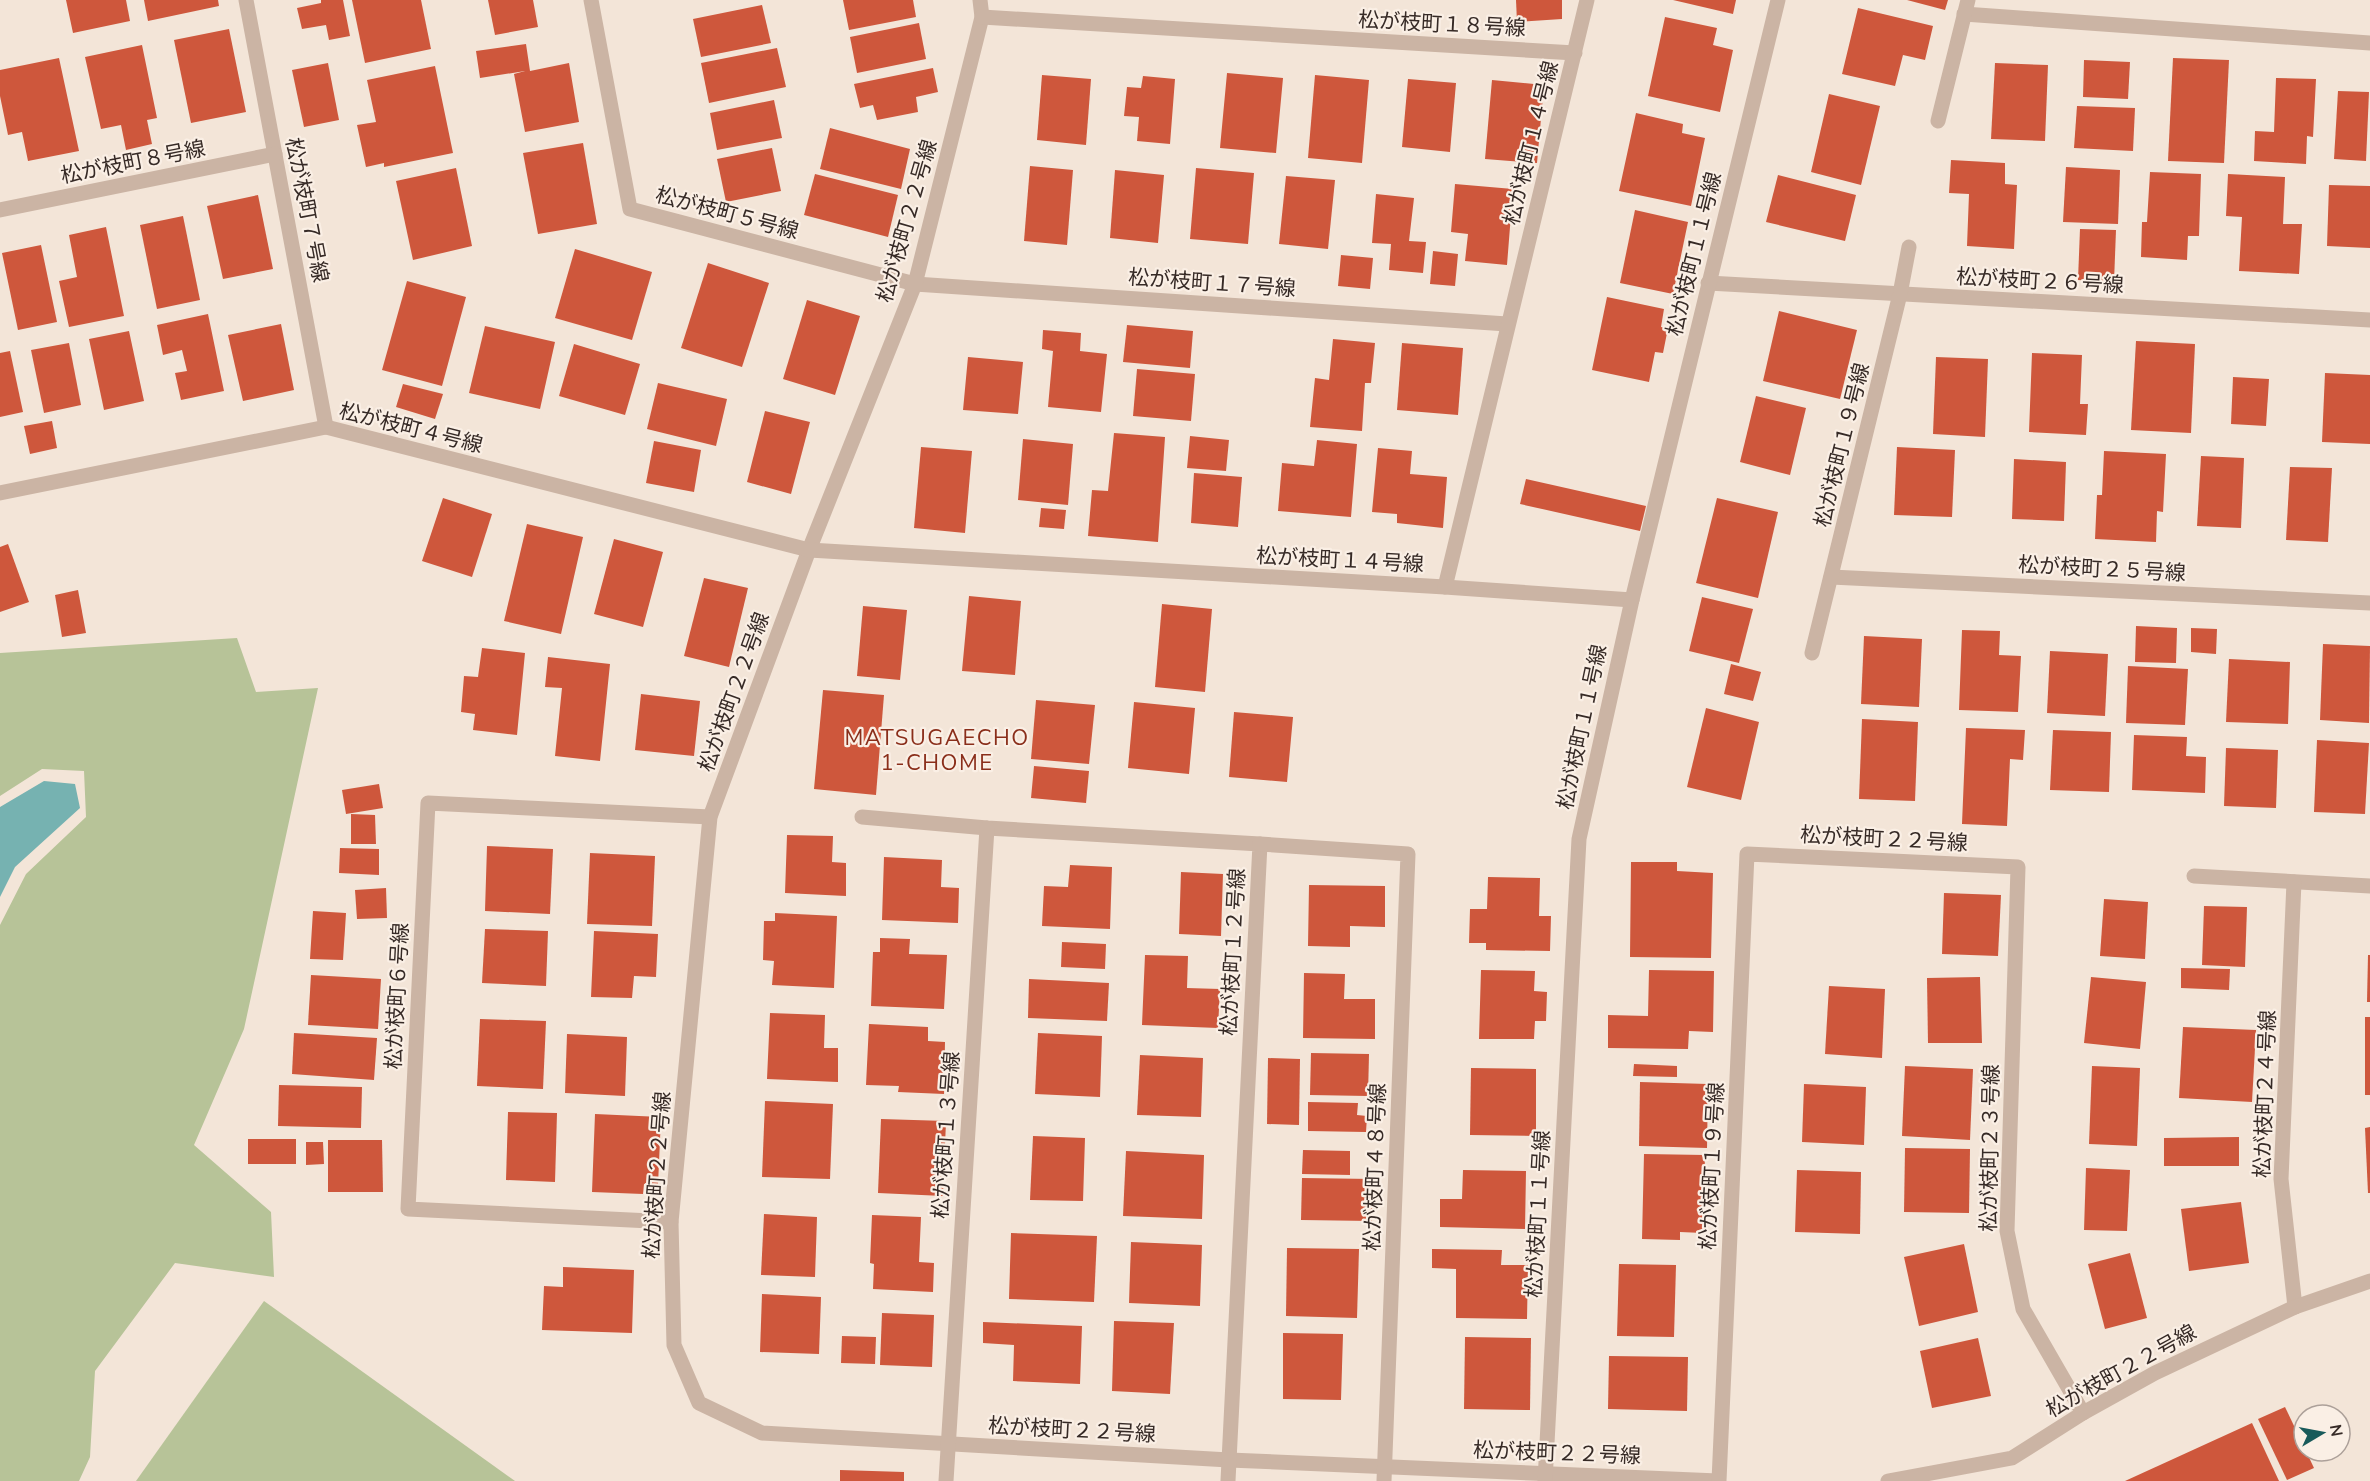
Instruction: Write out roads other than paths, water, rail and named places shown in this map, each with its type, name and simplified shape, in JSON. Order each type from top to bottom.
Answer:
[{"type":"street","name":"松が枝町７号線","points":[[246,0],[326,427]]},
{"type":"street","name":"松が枝町５号線","points":[[591,0],[630,209],[915,284]]},
{"type":"street","name":"松が枝町２２号線","points":[[980,0],[982,17],[915,284],[808,550],[710,817],[671,1222],[674,1345],[699,1404],[762,1433],[1229,1460],[1384,1474],[1718,1481]]},
{"type":"street","name":"松が枝町１４号線","points":[[808,550],[1445,587],[1587,0]]},
{"type":"street","name":"松が枝町１１号線","points":[[1545,1477],[1579,839],[1632,600],[1778,0]]},
{"type":"street","points":[[1938,121],[1966,7],[2370,43]]},
{"type":"street","name":"松が枝町１８号線","points":[[982,17],[1575,53]]},
{"type":"street","name":"松が枝町８号線","points":[[0,210],[275,154]]},
{"type":"street","name":"松が枝町１９号線","points":[[1812,653],[1900,294],[1909,247]]},
{"type":"street","name":"松が枝町２６号線","points":[[1708,283],[2370,320]]},
{"type":"street","name":"松が枝町１７号線","points":[[915,284],[1507,324]]},
{"type":"street","name":"松が枝町４号線","points":[[0,493],[326,427],[808,550]]},
{"type":"street","name":"松が枝町２５号線","points":[[1831,577],[2370,603]]},
{"type":"street","points":[[1445,587],[1632,600]]},
{"type":"street","name":"松が枝町６号線","points":[[671,1222],[408,1209],[428,803],[710,817]]},
{"type":"street","name":"松が枝町１２号線","points":[[862,817],[987,828],[1260,844],[1228,1481]]},
{"type":"street","name":"松が枝町１３号線","points":[[946,1481],[987,828]]},
{"type":"street","name":"松が枝町４８号線","points":[[1260,844],[1408,854],[1384,1474]]},
{"type":"street","name":"松が枝町２２号線","points":[[1747,854],[2018,867]]},
{"type":"street","name":"松が枝町１９号線","points":[[1718,1481],[1747,854]]},
{"type":"street","name":"松が枝町２３号線","points":[[2018,867],[2007,1231],[2023,1309],[2083,1413]]},
{"type":"street","points":[[2194,876],[2370,886]]},
{"type":"street","name":"松が枝町２４号線","points":[[2294,882],[2281,1179],[2295,1307]]},
{"type":"street","name":"松が枝町２２号線","points":[[1888,1481],[2012,1458],[2083,1413],[2155,1373],[2295,1307],[2370,1281]]},
{"type":"water","points":[[44,781],[75,784],[80,808],[15,867],[0,897],[0,807]]},
{"type":"district","name":"MATSUGAECHO 1-CHOME","points":[[937,750]]}]
